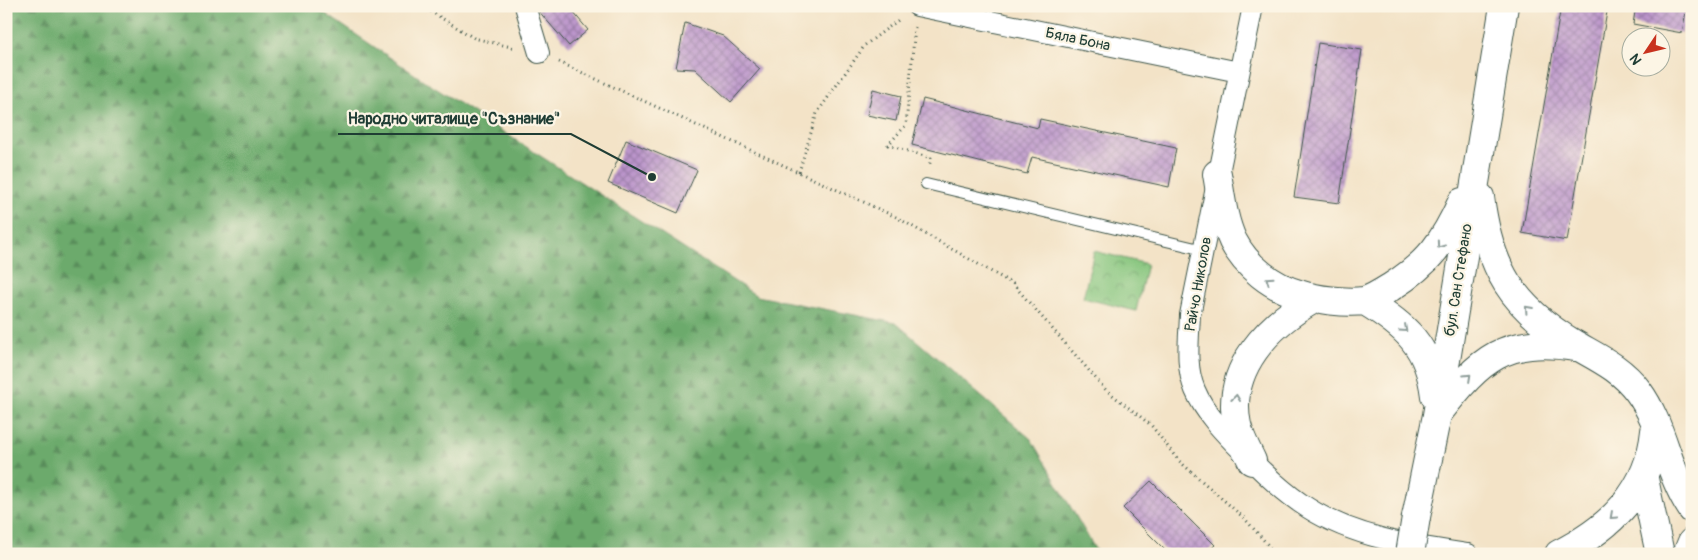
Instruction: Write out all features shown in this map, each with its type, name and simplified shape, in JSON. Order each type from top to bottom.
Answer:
[{"type":"main road","name":"бул. Сан Стефано","points":[[1421,551],[1416,517],[1437,415],[1504,6]]},
{"type":"main road","points":[[1365,301],[1400,282],[1430,258],[1450,229],[1476,169]]},
{"type":"main road","points":[[1476,169],[1484,228],[1494,261],[1502,277],[1534,316],[1555,333],[1615,367],[1627,378],[1645,402],[1676,480],[1692,509]]},
{"type":"main road","points":[[1217,174],[1226,224],[1234,242],[1258,273],[1291,292],[1314,298],[1365,301],[1404,328],[1420,347],[1430,367],[1437,415]]},
{"type":"main road","points":[[1252,461],[1238,428],[1236,415],[1235,403],[1240,379],[1258,343],[1287,316],[1314,298]]},
{"type":"main road","points":[[1437,415],[1462,383],[1482,364],[1504,351],[1539,343],[1581,348]]},
{"type":"main road","points":[[1559,554],[1607,522],[1637,490],[1644,479],[1652,455],[1656,427]]},
{"type":"main road","points":[[1644,479],[1660,554]]},
{"type":"main road","points":[[1687,554],[1692,542]]},
{"type":"street","points":[[525,6],[539,53]]},
{"type":"street","name":"Бяла Бона","points":[[917,6],[1239,72]]},
{"type":"street","name":"Райчо Николов","points":[[1254,6],[1217,174],[1204,250],[1190,315],[1188,354],[1195,391],[1205,408],[1231,440],[1252,461],[1290,495],[1328,519],[1421,551],[1468,554]]},
{"type":"lane","points":[[926,184],[1204,250]]},
{"type":"path","points":[[422,6],[474,38],[539,53],[896,217],[1013,284],[1106,390],[1151,425],[1178,460],[1244,518],[1268,545],[1272,554]]},
{"type":"path","points":[[799,172],[817,113],[865,45],[917,6]]},
{"type":"path","points":[[917,6],[906,125],[888,145],[931,158],[926,184]]},
{"type":"path","points":[[6,540],[13,554]]},
{"type":"green space","points":[[6,6],[314,6],[426,82],[757,296],[896,323],[1031,439],[1098,554],[6,554]]},
{"type":"green space","points":[[1094,251],[1147,264],[1136,311],[1083,298]]},
{"type":"building","points":[[537,6],[568,6],[588,30],[569,46],[536,8]]},
{"type":"building","points":[[1561,6],[1608,6],[1567,241],[1522,233]]},
{"type":"building","points":[[1636,6],[1687,6],[1682,33],[1670,31],[1670,28],[1655,28],[1633,24]]},
{"type":"building","points":[[685,23],[723,36],[760,69],[731,102],[695,69],[676,68]]},
{"type":"building","points":[[1318,43],[1362,50],[1339,203],[1294,197]]},
{"type":"building","points":[[873,89],[901,96],[896,121],[867,115]]},
{"type":"building","points":[[923,99],[1038,128],[1040,119],[1176,148],[1169,187],[1032,157],[1027,174],[912,145]]},
{"type":"building","points":[[626,140],[697,170],[678,213],[608,183]]},
{"type":"building","points":[[1151,481],[1215,545],[1205,554],[1169,554],[1123,508]]},
{"type":"place","name":"Народно читалище \"Съзнание\"","points":[[652,177]]}]
